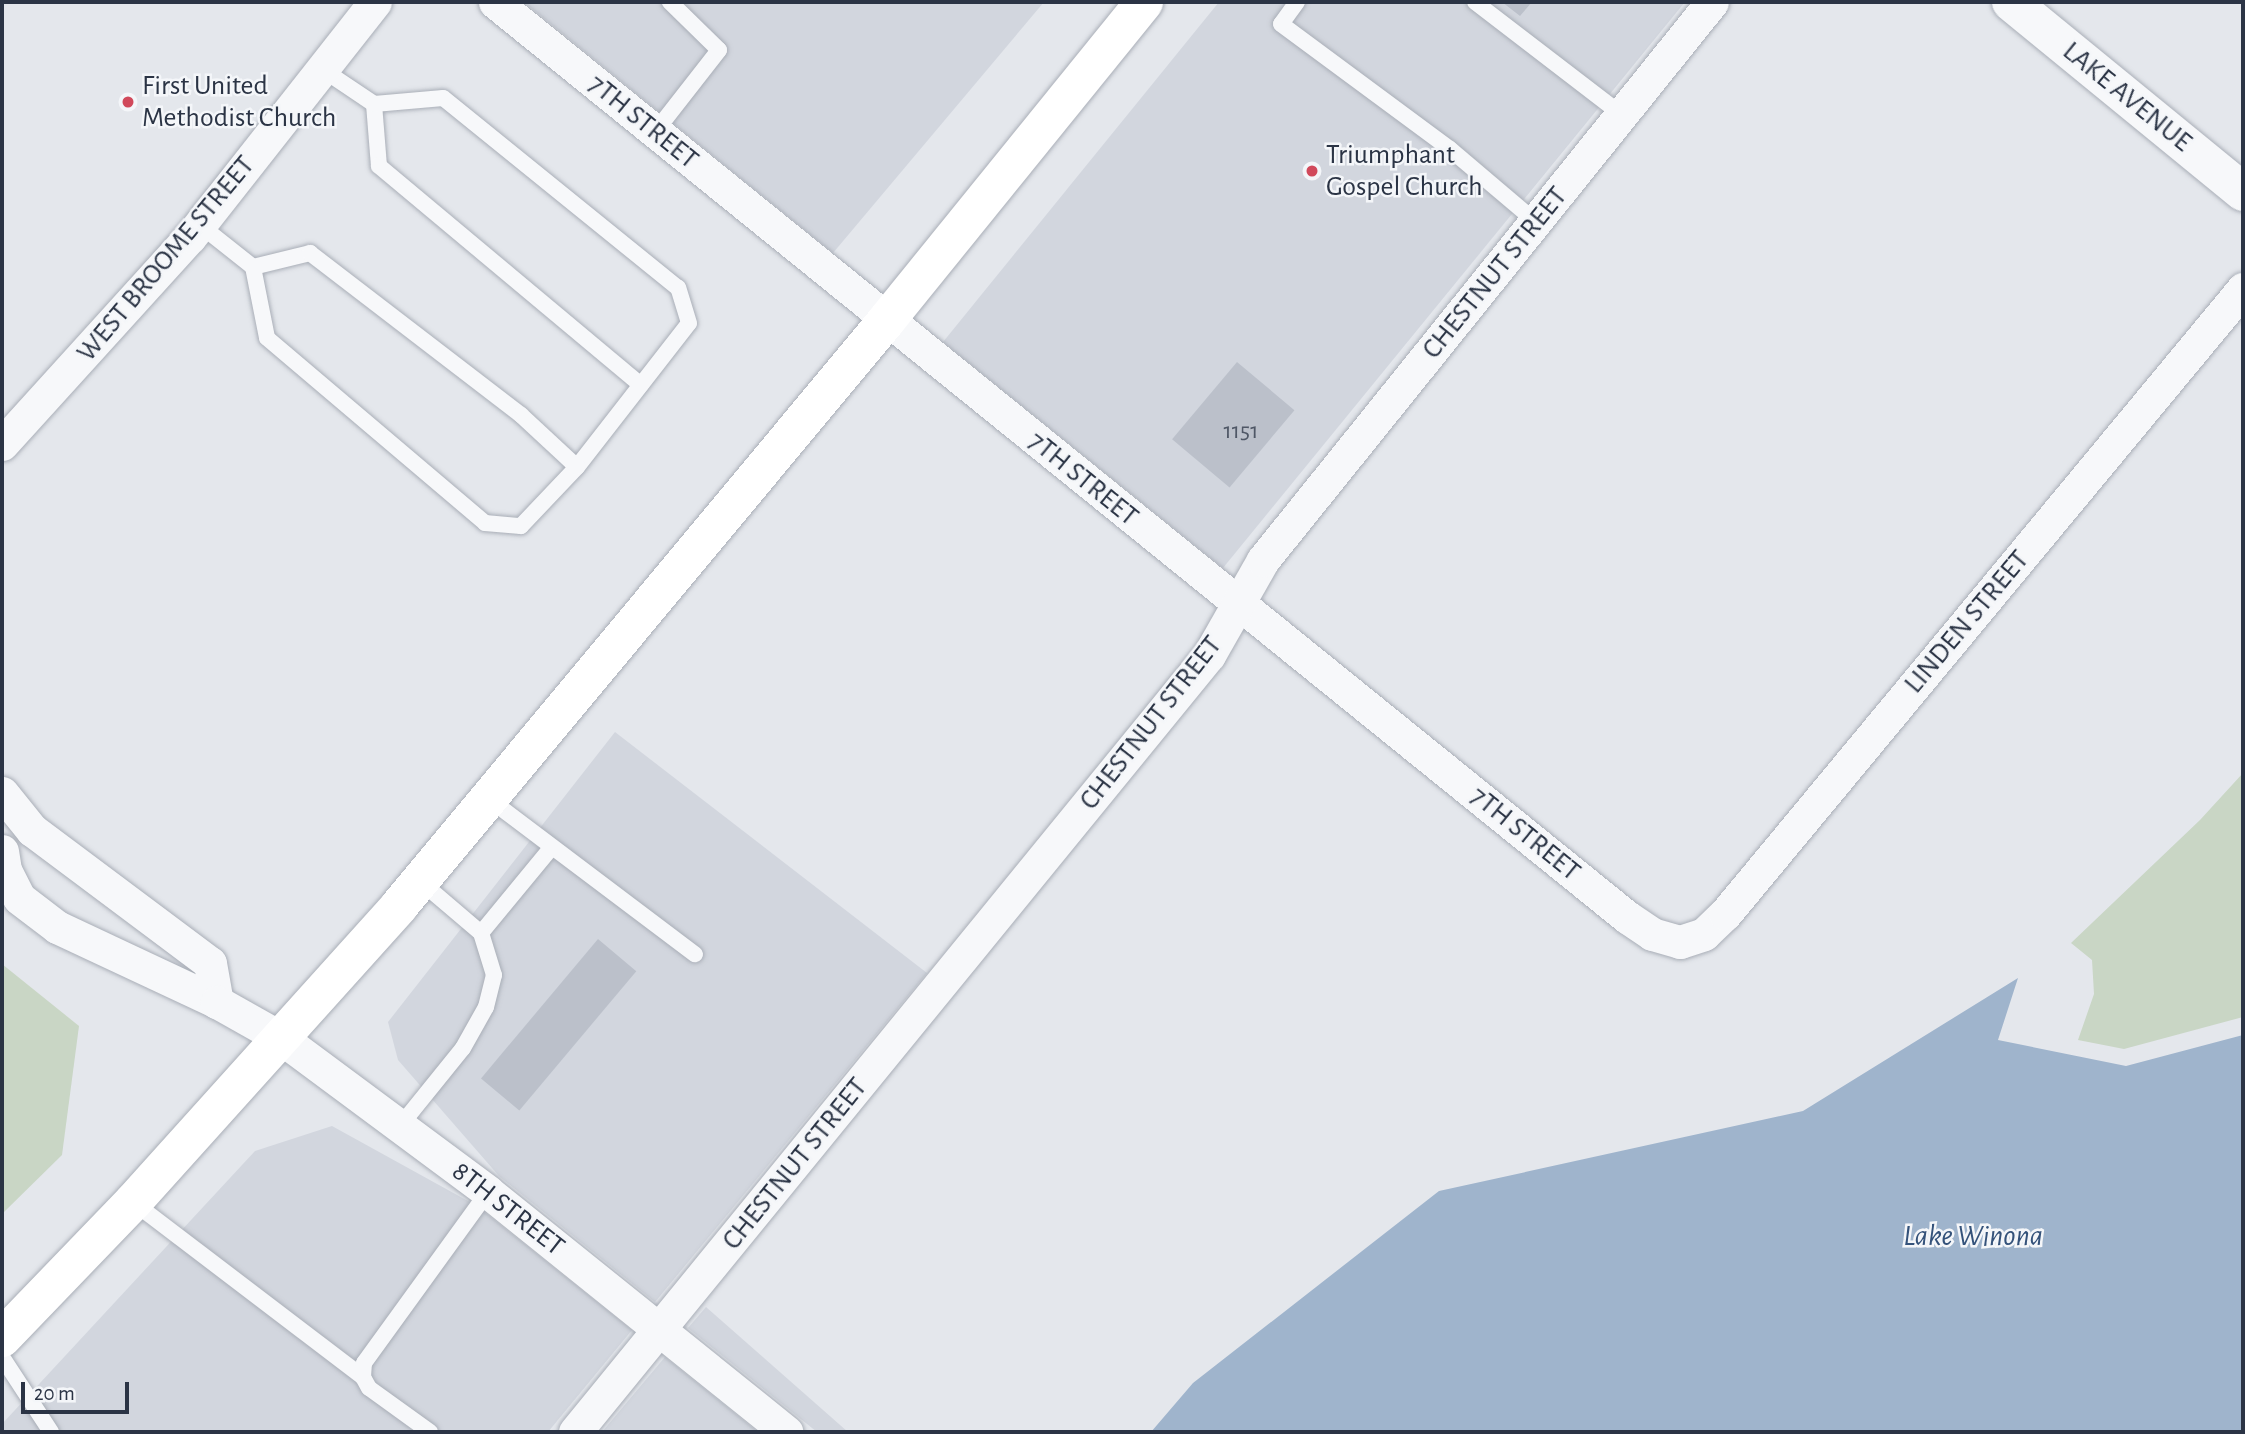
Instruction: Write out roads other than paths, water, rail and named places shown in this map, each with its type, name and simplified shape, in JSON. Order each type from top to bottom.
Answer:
[{"type":"highway","points":[[2,1338],[134,1202],[420,881],[886,321],[1144,2]]},
{"type":"street","name":"WEST BROOME STREET","points":[[4,435],[85,357],[200,225],[375,2]]},
{"type":"street","name":"7TH STREET","points":[[495,2],[886,321],[1628,917],[1652,934],[1680,942]]},
{"type":"street","name":"CHESTNUT STREET","points":[[575,1432],[1209,655],[1240,605],[1263,560],[1712,2]]},
{"type":"street","name":"LAKE AVENUE","points":[[2011,2],[2243,192]]},
{"type":"street","name":"LINDEN STREET","points":[[1680,942],[1704,934],[1725,914],[2243,289]]},
{"type":"street","points":[[2,793],[32,830],[210,962],[217,1002]]},
{"type":"street","name":"8TH STREET","points":[[2,851],[5,870],[19,898],[57,927],[217,1002],[281,1038],[488,1192],[660,1329],[772,1428]]},
{"type":"lane","points":[[655,132],[719,50],[670,2]]},
{"type":"lane","points":[[1297,2],[1280,24],[1450,149],[1536,222]]},
{"type":"lane","points":[[1475,2],[1622,115]]},
{"type":"lane","points":[[200,225],[253,267],[267,338],[485,523],[521,526],[577,467],[689,323],[678,288],[443,98],[374,104],[322,69]]},
{"type":"lane","points":[[374,104],[379,166],[641,385]]},
{"type":"lane","points":[[253,267],[310,253],[521,415],[577,467]]},
{"type":"lane","points":[[489,799],[695,954]]},
{"type":"lane","points":[[481,933],[551,848]]},
{"type":"lane","points":[[400,1126],[463,1048],[486,1007],[494,975],[481,933],[420,881]]},
{"type":"lane","points":[[363,1377],[364,1363],[488,1192]]},
{"type":"lane","points":[[134,1202],[363,1377],[369,1388],[430,1432]]},
{"type":"lane","points":[[2,1357],[51,1432]]},
{"type":"water","name":"Lake Winona","points":[[2018,978],[1998,1040],[2126,1066],[2243,1035],[2243,1432],[1151,1432],[1193,1383],[1439,1191],[1803,1111]]},
{"type":"place","name":"First United Methodist Church","points":[[128,102]]},
{"type":"place","name":"Triumphant Gospel Church","points":[[1312,171]]}]
